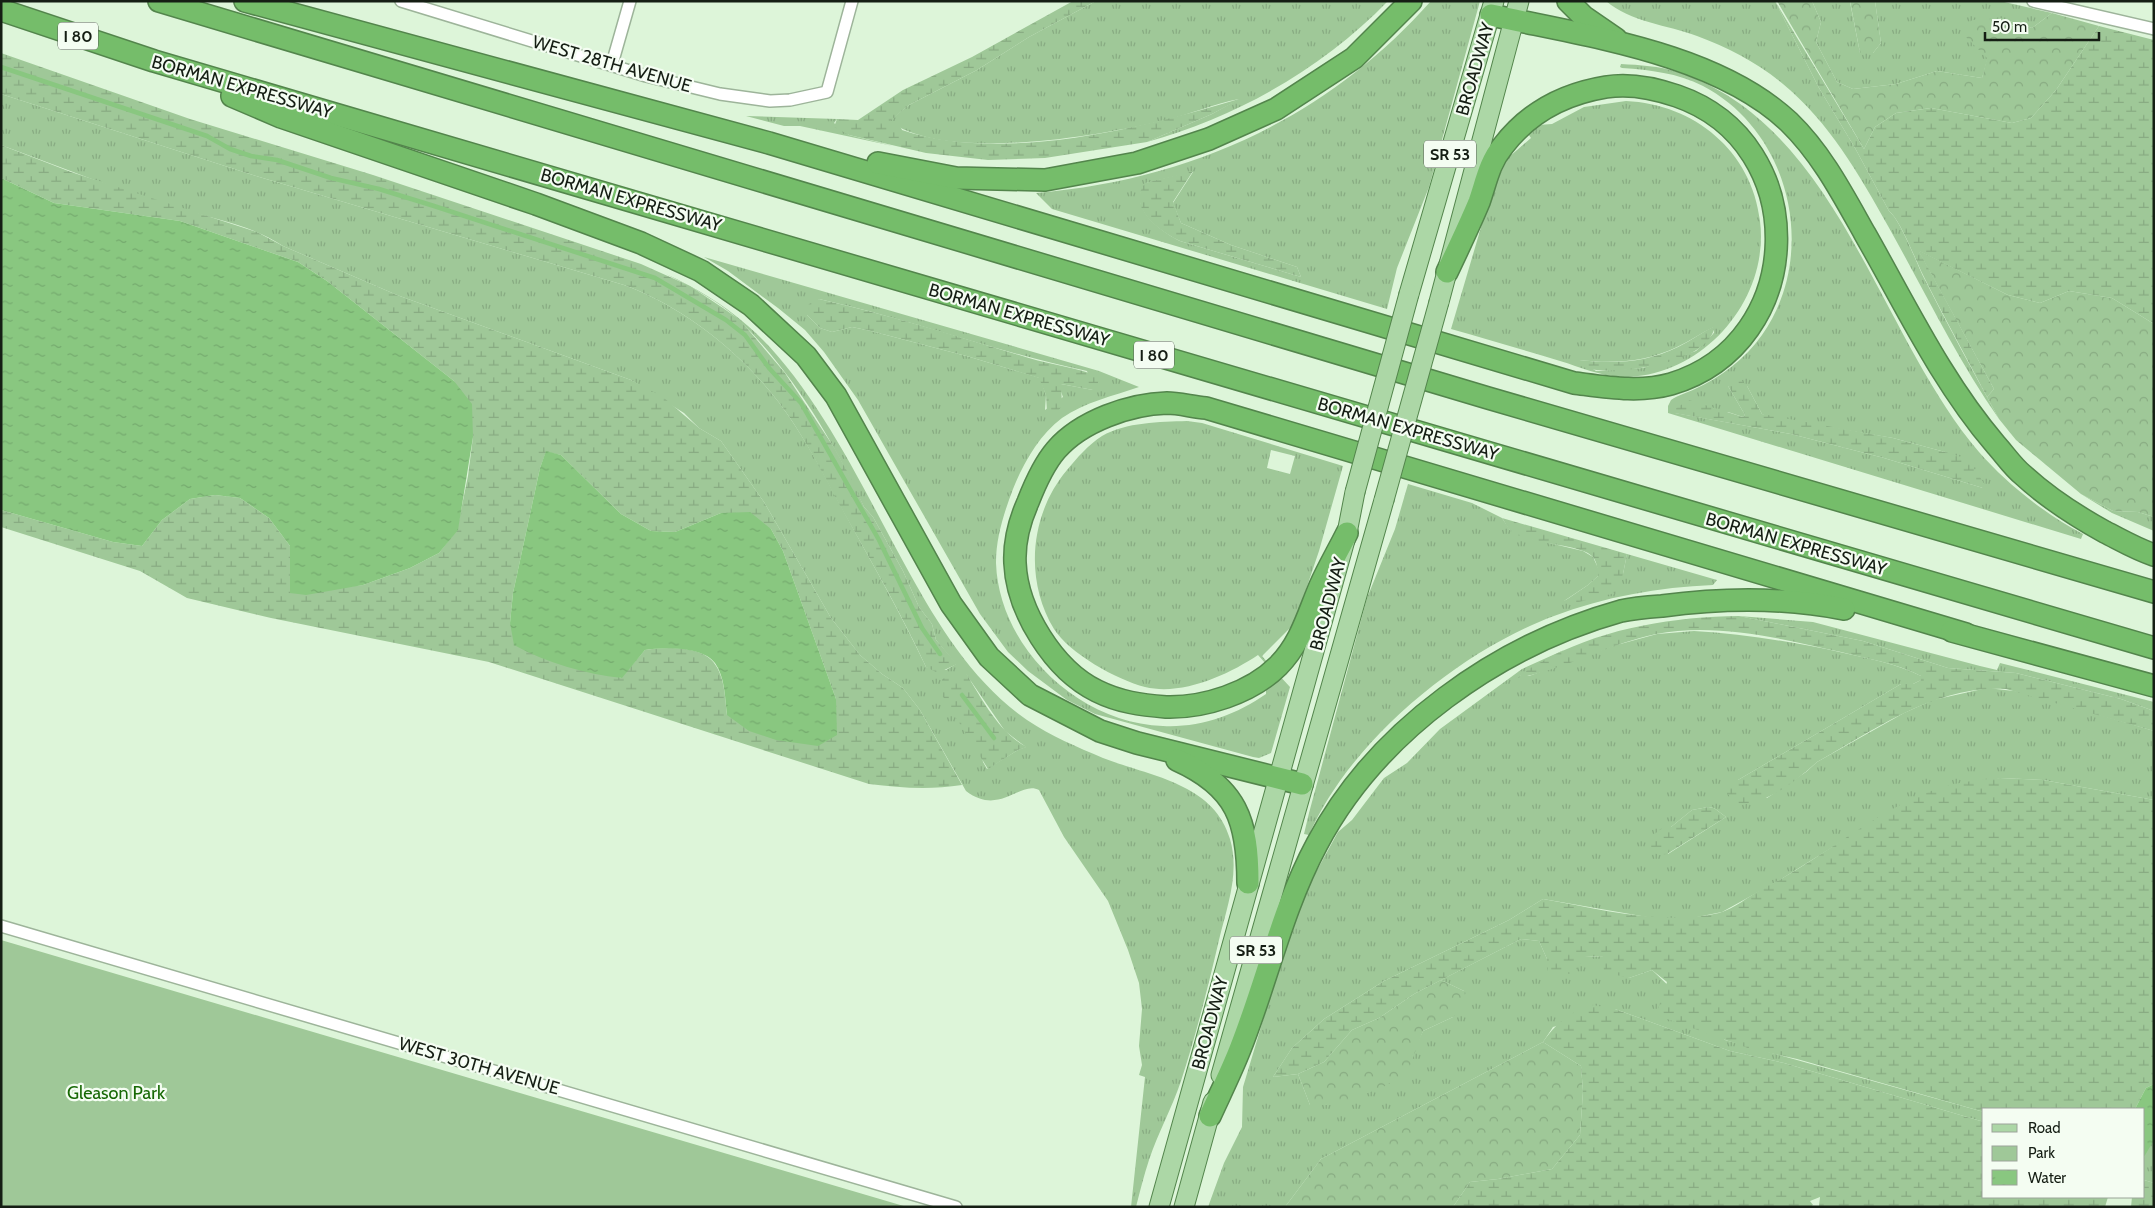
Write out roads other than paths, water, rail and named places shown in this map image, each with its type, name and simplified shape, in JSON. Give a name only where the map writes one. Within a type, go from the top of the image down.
[{"type":"highway","points":[[159,1],[1488,398],[2154,592]]},
{"type":"highway","points":[[245,1],[769,143],[1574,383],[1626,390],[1671,384],[1704,368],[1737,344],[1758,314],[1772,278],[1777,231],[1771,193],[1756,159],[1729,125],[1697,103],[1656,88],[1620,84],[1585,90],[1554,101],[1523,122],[1502,147],[1490,168],[1479,200],[1447,272]]},
{"type":"highway","points":[[769,143],[956,178],[1045,180],[1137,163],[1209,138],[1276,109],[1354,58],[1411,1]]},
{"type":"highway","points":[[1568,1],[1584,16],[1625,45]]},
{"type":"highway","points":[[1492,8],[1516,11],[1712,72],[1750,93],[1789,122],[1824,162],[1951,385],[1983,429],[2022,474],[2073,515],[2137,549],[2154,555]]},
{"type":"highway","name":"BORMAN EXPRESSWAY","points":[[1,10],[154,61],[2154,648]]},
{"type":"highway","points":[[154,61],[281,117],[536,204],[641,243],[701,270],[751,305],[806,356],[836,396],[951,604],[989,657],[1030,695],[1100,731],[1137,743],[1302,784]]},
{"type":"highway","points":[[1347,533],[1320,585],[1303,632],[1278,666],[1250,686],[1217,700],[1177,707],[1136,705],[1096,691],[1063,666],[1036,633],[1022,597],[1015,563],[1020,521],[1036,482],[1057,449],[1090,424],[1128,409],[1168,403],[1206,408],[1966,634],[2154,686]]},
{"type":"highway","points":[[1210,1116],[1240,1049],[1299,880],[1330,821],[1366,773],[1412,725],[1480,673],[1553,634],[1623,610],[1700,601],[1773,600],[1837,608],[1966,634]]},
{"type":"highway","points":[[1137,743],[1189,766],[1215,783],[1235,806],[1244,829],[1248,848],[1248,883]]},
{"type":"main road","name":"BROADWAY","points":[[1159,1207],[1248,883],[1280,778],[1347,533],[1355,492],[1409,294],[1492,8]]},
{"type":"main road","name":"BROADWAY","points":[[1184,1207],[1439,302],[1516,11]]},
{"type":"street","points":[[612,64],[630,1]]},
{"type":"street","name":"WEST 28TH AVENUE","points":[[404,2],[612,64],[646,76],[720,94],[770,101],[790,100],[827,92],[852,1]]},
{"type":"street","points":[[2032,1],[2154,29]]},
{"type":"street","name":"WEST 30TH AVENUE","points":[[1,926],[956,1207]]},
{"type":"water","points":[[1,178],[54,203],[180,221],[298,262],[327,281],[454,381],[472,404],[473,437],[458,530],[439,553],[410,568],[363,585],[306,595],[290,593],[290,546],[269,518],[240,498],[215,495],[190,499],[162,520],[142,546],[113,542],[1,510]]},
{"type":"water","points":[[546,451],[561,455],[621,514],[651,531],[675,532],[721,513],[750,512],[771,529],[783,551],[836,699],[837,735],[818,746],[776,740],[749,731],[727,715],[721,675],[715,663],[701,653],[672,648],[645,650],[622,678],[566,667],[514,645],[510,623],[513,593],[540,468]]},
{"type":"water","points":[[2154,1084],[2154,1140],[2145,1155],[2145,1108],[2136,1108],[2146,1088]]},
{"type":"waterway","points":[[1,67],[207,136],[230,149],[251,156],[277,160],[331,178],[379,189],[655,278],[726,320],[745,335],[769,368],[801,403],[879,540],[922,628],[940,654]]},
{"type":"waterway","points":[[962,695],[994,738]]},
{"type":"park label","name":"Gleason Park","points":[[116,1093]]}]
